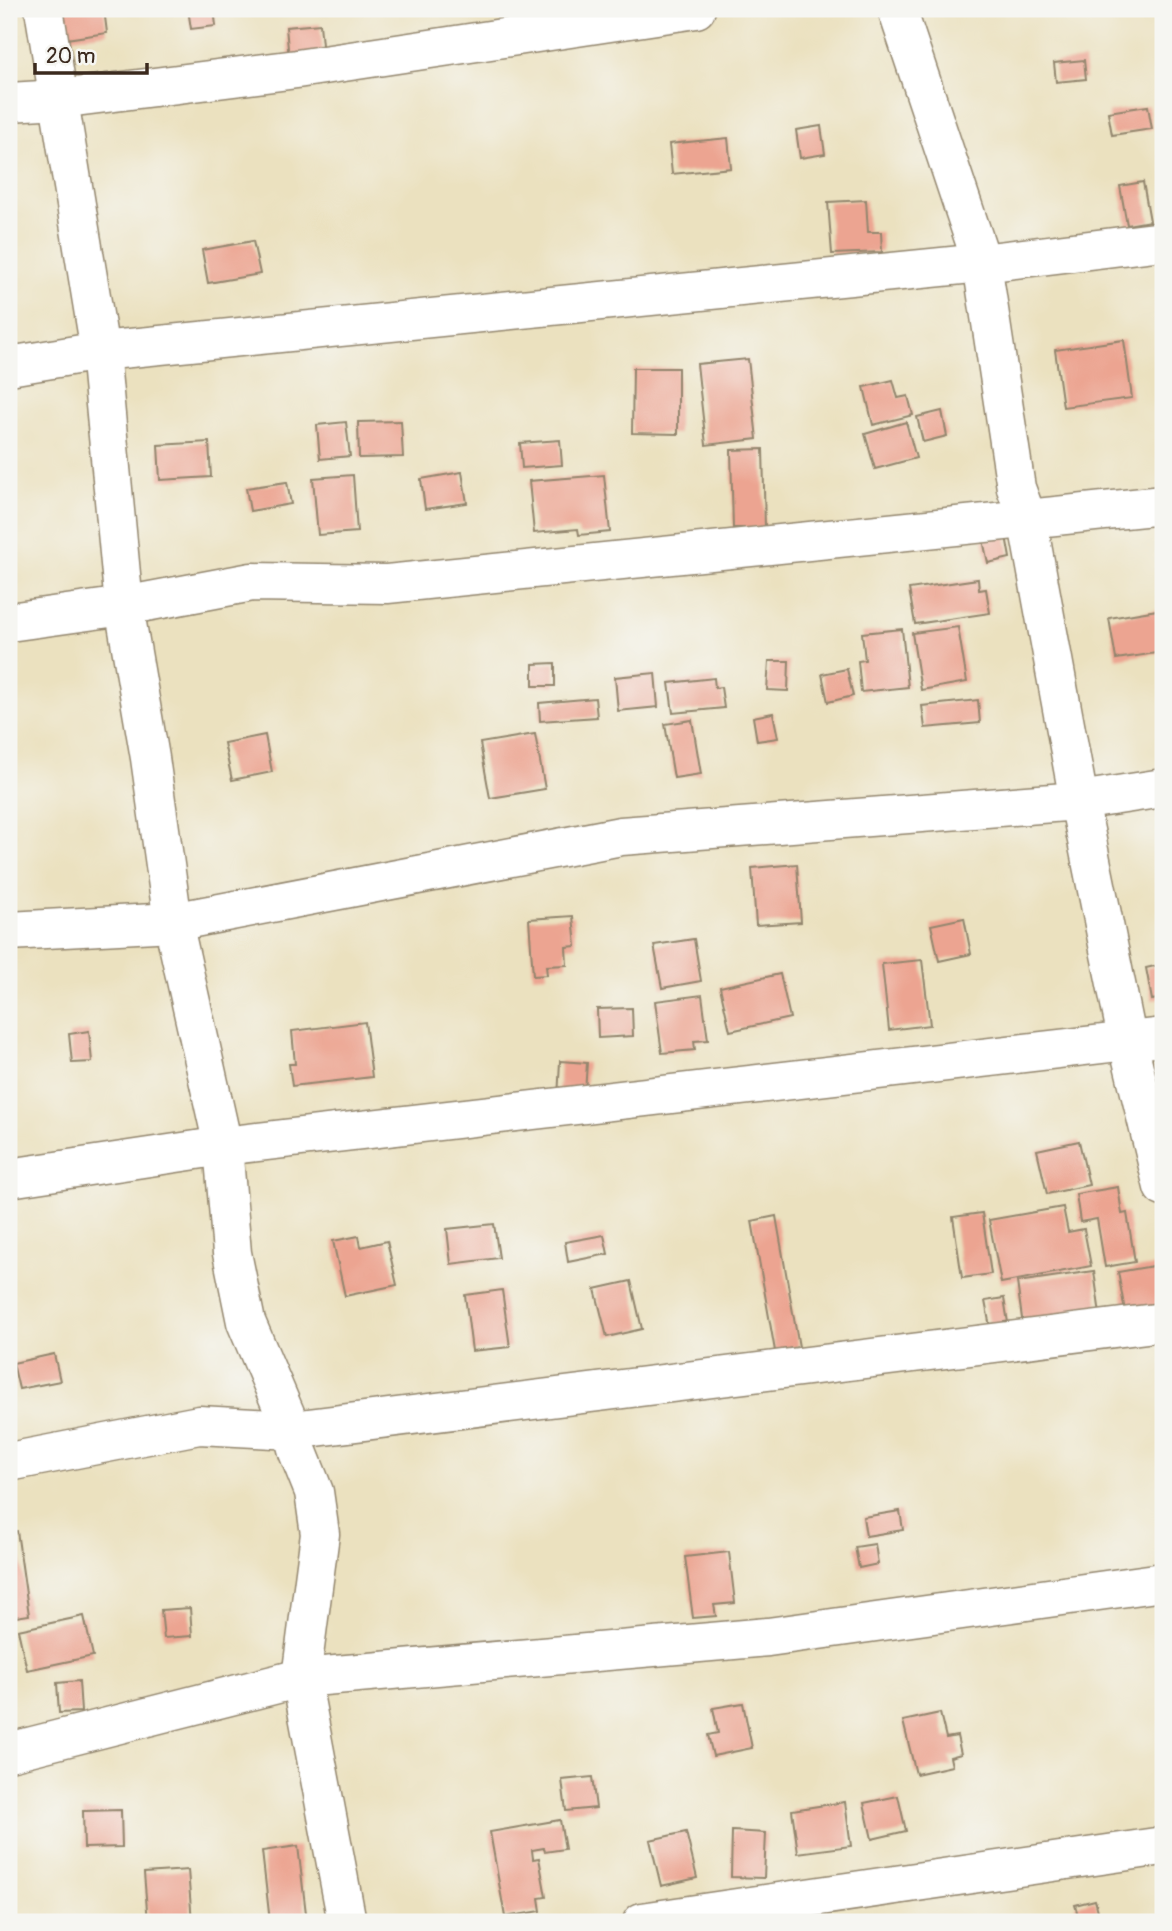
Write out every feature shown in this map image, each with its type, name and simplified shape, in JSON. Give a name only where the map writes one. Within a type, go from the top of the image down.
[{"type":"street","points":[[44,9],[100,351],[124,606],[150,758],[173,922],[223,1146],[232,1254],[247,1322],[292,1430],[314,1492],[320,1534],[301,1678],[348,1922]]},
{"type":"street","points":[[9,102],[59,99],[297,69],[696,9]]},
{"type":"street","points":[[897,9],[982,263],[1016,488],[1027,518],[1079,801],[1146,1040],[1163,1187]]},
{"type":"street","points":[[9,366],[100,351],[982,263],[1163,241]]},
{"type":"street","points":[[9,622],[124,606],[252,582],[387,584],[1163,505]]},
{"type":"street","points":[[9,931],[173,922],[621,836],[1079,801],[1163,788]]},
{"type":"street","points":[[9,1178],[223,1146],[1146,1040]]},
{"type":"street","points":[[9,1462],[199,1425],[292,1430],[1163,1322]]},
{"type":"street","points":[[9,1752],[301,1678],[768,1637],[1163,1582]]},
{"type":"street","points":[[642,1922],[1163,1846]]},
{"type":"building","points":[[61,9],[104,9],[107,33],[66,39]]},
{"type":"building","points":[[188,9],[214,9],[216,26],[191,29]]},
{"type":"building","points":[[320,24],[323,56],[289,59],[286,27]]},
{"type":"building","points":[[1084,60],[1086,79],[1056,82],[1054,63]]},
{"type":"building","points":[[1148,106],[1152,129],[1112,135],[1108,112]]},
{"type":"building","points":[[821,126],[825,154],[800,158],[796,130]]},
{"type":"building","points":[[728,138],[731,168],[672,174],[669,144]]},
{"type":"building","points":[[1143,182],[1150,221],[1127,225],[1120,186]]},
{"type":"building","points":[[866,200],[868,232],[881,232],[882,252],[832,254],[828,202]]},
{"type":"building","points":[[253,241],[260,274],[208,283],[202,250]]},
{"type":"building","points":[[9,297],[17,331],[9,333]]},
{"type":"building","points":[[1124,340],[1132,398],[1063,407],[1055,350]]},
{"type":"building","points":[[748,359],[757,439],[706,445],[697,364]]},
{"type":"building","points":[[633,368],[678,368],[678,434],[632,433]]},
{"type":"building","points":[[893,380],[898,398],[908,396],[913,415],[873,425],[864,387]]},
{"type":"building","points":[[942,411],[947,436],[923,442],[917,417]]},
{"type":"building","points":[[401,421],[403,457],[359,458],[358,422]]},
{"type":"building","points":[[346,422],[350,456],[320,459],[317,425]]},
{"type":"building","points":[[906,422],[916,458],[875,469],[865,434]]},
{"type":"building","points":[[560,440],[562,465],[522,468],[520,443]]},
{"type":"building","points":[[209,442],[211,477],[160,480],[158,445]]},
{"type":"building","points":[[763,449],[765,528],[733,528],[731,450]]},
{"type":"building","points":[[462,472],[467,503],[425,509],[421,479]]},
{"type":"building","points":[[353,475],[357,532],[318,535],[313,478]]},
{"type":"building","points":[[604,475],[610,532],[579,535],[578,529],[534,533],[529,481]]},
{"type":"building","points":[[287,482],[291,504],[250,511],[246,488]]},
{"type":"building","points":[[1006,536],[1010,558],[988,563],[983,540]]},
{"type":"building","points":[[978,579],[979,590],[986,589],[990,613],[915,624],[909,589]]},
{"type":"building","points":[[1163,609],[1163,652],[1116,659],[1109,618]]},
{"type":"building","points":[[958,627],[967,682],[921,690],[912,633]]},
{"type":"building","points":[[902,629],[908,687],[861,692],[858,661],[865,660],[862,633]]},
{"type":"building","points":[[769,661],[789,661],[788,691],[767,690]]},
{"type":"building","points":[[555,663],[555,686],[533,686],[533,664]]},
{"type":"building","points":[[847,669],[853,696],[828,702],[822,674]]},
{"type":"building","points":[[655,673],[658,707],[618,711],[615,677]]},
{"type":"building","points":[[714,678],[715,688],[721,687],[724,708],[673,713],[669,683]]},
{"type":"building","points":[[595,698],[597,717],[540,721],[539,703]]},
{"type":"building","points":[[978,700],[980,723],[925,728],[922,706]]},
{"type":"building","points":[[773,713],[778,738],[757,741],[753,717]]},
{"type":"building","points":[[692,720],[701,774],[674,778],[665,724]]},
{"type":"building","points":[[535,734],[545,789],[490,798],[480,743]]},
{"type":"building","points":[[265,735],[272,772],[232,780],[224,743]]},
{"type":"building","points":[[797,864],[801,922],[756,925],[752,868]]},
{"type":"building","points":[[573,916],[576,946],[566,947],[567,965],[546,966],[547,975],[533,976],[529,919]]},
{"type":"building","points":[[964,918],[971,954],[939,961],[931,925]]},
{"type":"building","points":[[694,939],[701,981],[662,988],[654,945]]},
{"type":"building","points":[[922,960],[930,1025],[889,1030],[882,964]]},
{"type":"building","points":[[1163,964],[1163,998],[1152,1000],[1146,968]]},
{"type":"building","points":[[780,974],[790,1018],[730,1031],[720,987]]},
{"type":"building","points":[[702,995],[708,1040],[694,1041],[695,1050],[662,1053],[655,1001]]},
{"type":"building","points":[[632,1008],[633,1036],[598,1038],[597,1009]]},
{"type":"building","points":[[365,1022],[372,1077],[292,1086],[289,1064],[295,1064],[292,1031]]},
{"type":"building","points":[[89,1031],[92,1062],[72,1063],[69,1034]]},
{"type":"building","points":[[560,1061],[587,1063],[585,1092],[558,1098]]},
{"type":"building","points":[[1079,1141],[1089,1185],[1047,1194],[1037,1150]]},
{"type":"building","points":[[1118,1187],[1122,1214],[1127,1213],[1135,1262],[1105,1267],[1097,1219],[1080,1222],[1076,1194]]},
{"type":"building","points":[[1063,1207],[1068,1232],[1084,1229],[1091,1266],[1001,1283],[989,1220]]},
{"type":"building","points":[[982,1213],[991,1274],[962,1278],[953,1217]]},
{"type":"building","points":[[776,1216],[799,1347],[775,1351],[752,1221]]},
{"type":"building","points":[[494,1224],[499,1258],[451,1264],[447,1229]]},
{"type":"building","points":[[604,1235],[608,1254],[568,1262],[565,1242]]},
{"type":"building","points":[[359,1236],[361,1247],[387,1241],[397,1285],[345,1296],[333,1241]]},
{"type":"building","points":[[1159,1265],[1163,1311],[1126,1317],[1118,1272]]},
{"type":"building","points":[[1094,1271],[1101,1322],[1024,1333],[1017,1282]]},
{"type":"building","points":[[631,1281],[642,1329],[607,1337],[595,1289]]},
{"type":"building","points":[[502,1290],[510,1347],[472,1351],[465,1295]]},
{"type":"building","points":[[1004,1298],[1009,1329],[991,1332],[985,1301]]},
{"type":"building","points":[[54,1354],[60,1381],[19,1389],[13,1363]]},
{"type":"building","points":[[900,1511],[903,1530],[866,1536],[863,1517]]},
{"type":"building","points":[[17,1531],[29,1615],[9,1618],[9,1532]]},
{"type":"building","points":[[875,1544],[878,1564],[859,1568],[855,1547]]},
{"type":"building","points":[[729,1552],[735,1603],[714,1605],[716,1616],[693,1618],[685,1557]]},
{"type":"building","points":[[190,1608],[192,1636],[164,1638],[161,1610]]},
{"type":"building","points":[[84,1616],[93,1656],[27,1670],[18,1630]]},
{"type":"building","points":[[79,1681],[81,1712],[59,1713],[57,1683]]},
{"type":"building","points":[[743,1703],[752,1748],[713,1756],[708,1735],[718,1733],[713,1708]]},
{"type":"building","points":[[940,1713],[946,1738],[957,1736],[961,1754],[950,1757],[952,1766],[916,1774],[903,1721]]},
{"type":"building","points":[[592,1777],[596,1808],[566,1811],[562,1780]]},
{"type":"building","points":[[898,1796],[906,1831],[872,1839],[864,1803]]},
{"type":"building","points":[[845,1802],[851,1846],[798,1853],[792,1810]]},
{"type":"building","points":[[121,1810],[122,1847],[84,1848],[83,1811]]},
{"type":"building","points":[[560,1820],[565,1849],[545,1852],[544,1848],[532,1850],[533,1859],[539,1858],[546,1897],[539,1898],[541,1911],[505,1917],[490,1832]]},
{"type":"building","points":[[732,1831],[766,1833],[764,1878],[731,1877]]},
{"type":"building","points":[[686,1832],[697,1878],[661,1886],[650,1840]]},
{"type":"building","points":[[298,1846],[307,1922],[270,1922],[262,1851]]},
{"type":"building","points":[[188,1870],[192,1922],[148,1922],[144,1873]]},
{"type":"building","points":[[1095,1900],[1101,1922],[1080,1922],[1075,1905]]}]
